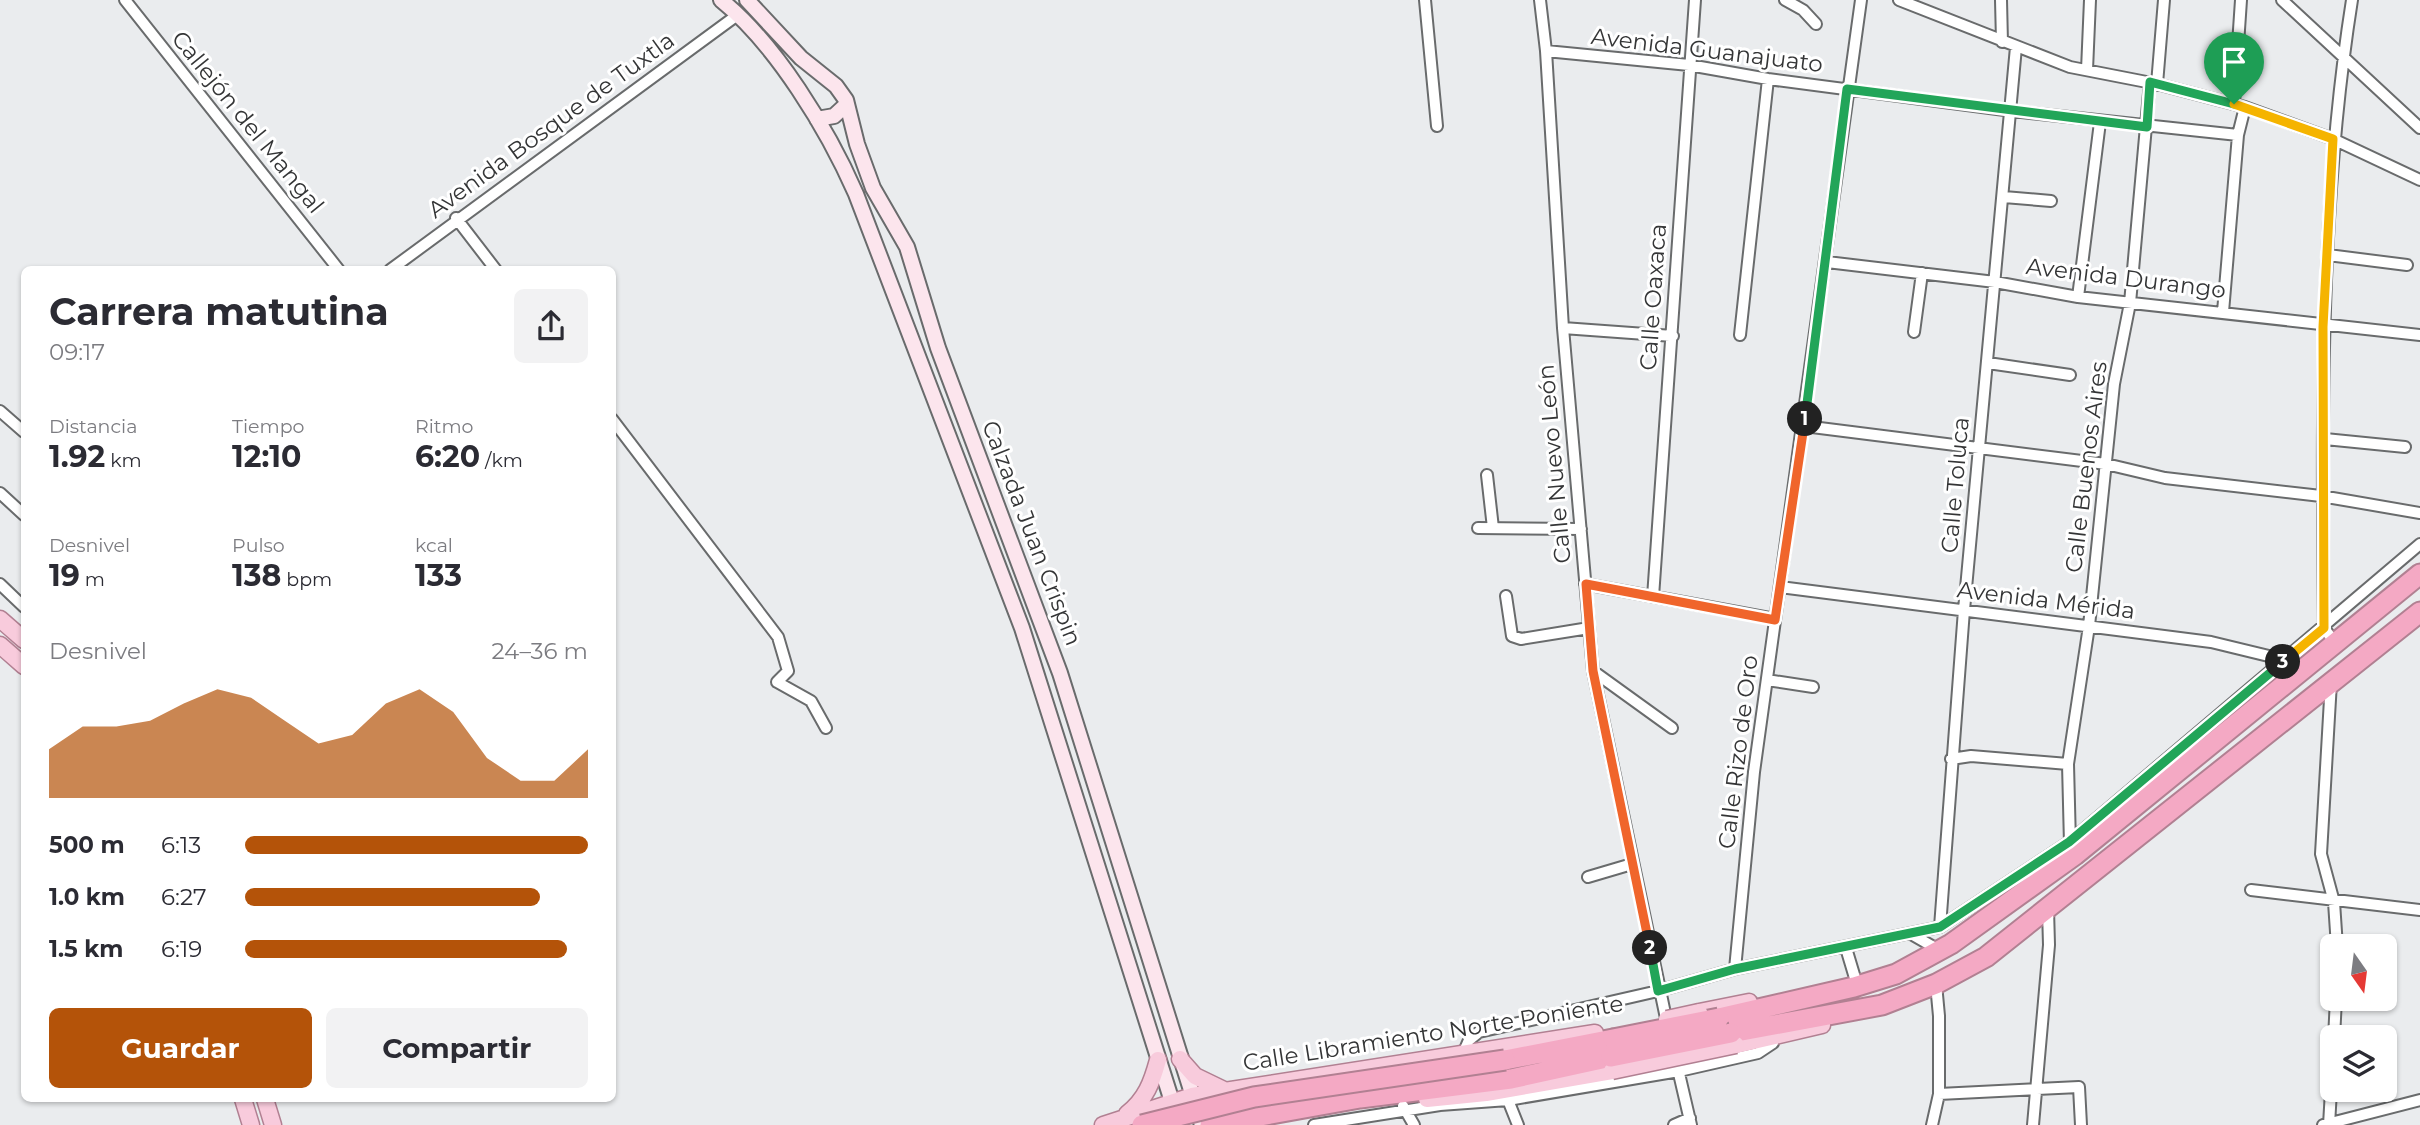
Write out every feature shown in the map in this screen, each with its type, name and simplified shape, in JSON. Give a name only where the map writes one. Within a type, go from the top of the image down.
[{"type":"highway","name":"Calle Libramiento Norte Poniente","points":[[1729,1032],[1895,974],[1939,950],[2304,669],[2329,636],[2420,574]]},
{"type":"highway","points":[[2391,596],[2415,616]]},
{"type":"highway","name":"Calle Libramiento Norte Poniente","points":[[1210,1125],[1360,1098],[1511,1079],[1729,1032],[1853,1011],[1908,997],[1986,957],[2415,616]]},
{"type":"highway","name":"Calle Libramiento Norte Poniente","points":[[1142,1125],[1254,1097],[1505,1060],[1612,1056]]},
{"type":"main road","name":"Calzada Juan Crispin","points":[[721,0],[775,58],[806,100],[841,158],[856,194],[1022,628],[1179,1125]]},
{"type":"main road","name":"Calzada Juan Crispin","points":[[747,0],[801,58],[836,86],[847,104],[869,178],[907,247],[938,348],[1060,673],[1202,1125]]},
{"type":"main road","points":[[806,100],[818,85],[836,86]]},
{"type":"main road","points":[[817,119],[834,116],[847,104]]},
{"type":"main road","points":[[0,619],[21,637]]},
{"type":"main road","points":[[0,645],[21,663]]},
{"type":"main road","name":"Calle Libramiento Norte Poniente","points":[[1103,1125],[1192,1096],[1636,1026],[1855,978],[1895,974]]},
{"type":"main road","name":"Calle Libramiento Norte Poniente","points":[[1244,1125],[1486,1093],[1612,1056],[1729,1032],[1773,1036],[1835,1022],[1853,1011]]},
{"type":"main road","points":[[1180,1059],[1202,1081],[1226,1090]]},
{"type":"main road","points":[[1119,1120],[1139,1104],[1152,1084],[1158,1060]]},
{"type":"main road","points":[[244,1102],[251,1125]]},
{"type":"main road","points":[[266,1102],[273,1125]]},
{"type":"street","name":"Callejón del Mangal","points":[[125,0],[336,266]]},
{"type":"street","points":[[1425,0],[1437,125]]},
{"type":"street","name":"Calle Nuevo León","points":[[1540,0],[1546,51],[1563,328],[1593,671],[1658,991],[1690,1122]]},
{"type":"street","name":"Calle Oaxaca","points":[[1653,597],[1695,0]]},
{"type":"street","points":[[1784,0],[1803,10],[1816,24]]},
{"type":"street","name":"Calle Rizo de Oro","points":[[1735,969],[1767,680],[1827,262],[1847,89],[1861,0]]},
{"type":"street","points":[[1899,0],[2001,42],[2087,70],[2154,83],[2239,106],[2333,139],[2420,180]]},
{"type":"street","points":[[2001,0],[2001,42]]},
{"type":"street","points":[[2087,70],[2090,0]]},
{"type":"street","name":"Calle Buenos Aires","points":[[2072,848],[2068,764],[2089,626],[2114,384],[2130,303],[2147,127],[2164,0]]},
{"type":"street","points":[[2222,312],[2238,135],[2241,0]]},
{"type":"street","points":[[2282,0],[2420,128]]},
{"type":"street","points":[[2329,636],[2321,496],[2325,439],[2323,327],[2333,139],[2352,0]]},
{"type":"street","name":"Avenida Bosque de Tuxtla","points":[[395,266],[456,218],[737,16]]},
{"type":"street","name":"Calle Toluca","points":[[1940,927],[1951,759],[2016,47]]},
{"type":"street","name":"Avenida Guanajuato","points":[[1546,51],[1689,65],[1768,79],[2100,122],[2238,135]]},
{"type":"street","points":[[1740,335],[1768,79]]},
{"type":"street","points":[[2078,298],[2100,122]]},
{"type":"street","points":[[2004,197],[2051,201]]},
{"type":"street","points":[[456,218],[493,266]]},
{"type":"street","points":[[2328,255],[2407,265]]},
{"type":"street","name":"Avenida Durango","points":[[1827,262],[1995,282],[2078,298],[2222,312],[2323,327],[2420,335]]},
{"type":"street","points":[[1914,332],[1922,273]]},
{"type":"street","points":[[1563,328],[1673,337]]},
{"type":"street","points":[[1988,363],[2070,375]]},
{"type":"street","points":[[0,411],[21,429]]},
{"type":"street","points":[[616,424],[778,637],[788,671],[777,682],[811,701],[826,728]]},
{"type":"street","points":[[1804,426],[2106,464],[2165,478],[2321,496],[2420,513]]},
{"type":"street","points":[[2325,439],[2405,447]]},
{"type":"street","points":[[1487,475],[1493,528]]},
{"type":"street","points":[[0,493],[21,512]]},
{"type":"street","points":[[1478,528],[1581,529]]},
{"type":"street","points":[[1463,1054],[1469,1040],[1479,1032],[1658,991],[1735,969],[1940,927],[2072,848],[2286,660],[2329,636],[2420,544]]},
{"type":"street","points":[[0,584],[21,604]]},
{"type":"street","points":[[1586,584],[1775,620]]},
{"type":"street","name":"Avenida Mérida","points":[[1780,587],[2211,642],[2286,660],[2304,669]]},
{"type":"street","points":[[1506,596],[1512,636],[1521,639],[1589,628]]},
{"type":"street","points":[[1593,671],[1672,729]]},
{"type":"street","points":[[1767,680],[1813,687]]},
{"type":"street","points":[[2331,682],[2321,854],[2334,902],[2336,934]]},
{"type":"street","points":[[1951,759],[1971,756],[2068,764]]},
{"type":"street","points":[[1588,877],[1632,864]]},
{"type":"street","points":[[2251,890],[2302,894],[2334,902],[2420,910]]},
{"type":"street","points":[[2033,1125],[2049,945],[2048,909]]},
{"type":"street","points":[[1911,934],[1939,950]]},
{"type":"street","points":[[1846,948],[1855,978]]},
{"type":"street","points":[[1932,1125],[1939,1094],[1940,1016],[1936,984]]},
{"type":"street","points":[[1314,1125],[1403,1106],[1508,1100],[1679,1071],[1758,1053],[1773,1043],[1773,1036]]},
{"type":"street","points":[[1939,1094],[2079,1087],[2081,1125]]},
{"type":"street","points":[[1508,1100],[1518,1125]]},
{"type":"street","points":[[2329,1102],[2327,1124],[2420,1100]]},
{"type":"street","points":[[1403,1106],[1414,1125]]},
{"type":"street","points":[[1674,1125],[1690,1122]]},
{"type":"route","points":[[2150,82],[2234,104],[2333,139],[2323,327],[2325,439],[2321,496],[2324,628],[2069,842],[1940,927],[1735,969],[1658,991],[1593,671],[1586,584],[1775,620],[1827,262],[1847,89],[2147,127],[2150,82]]}]
